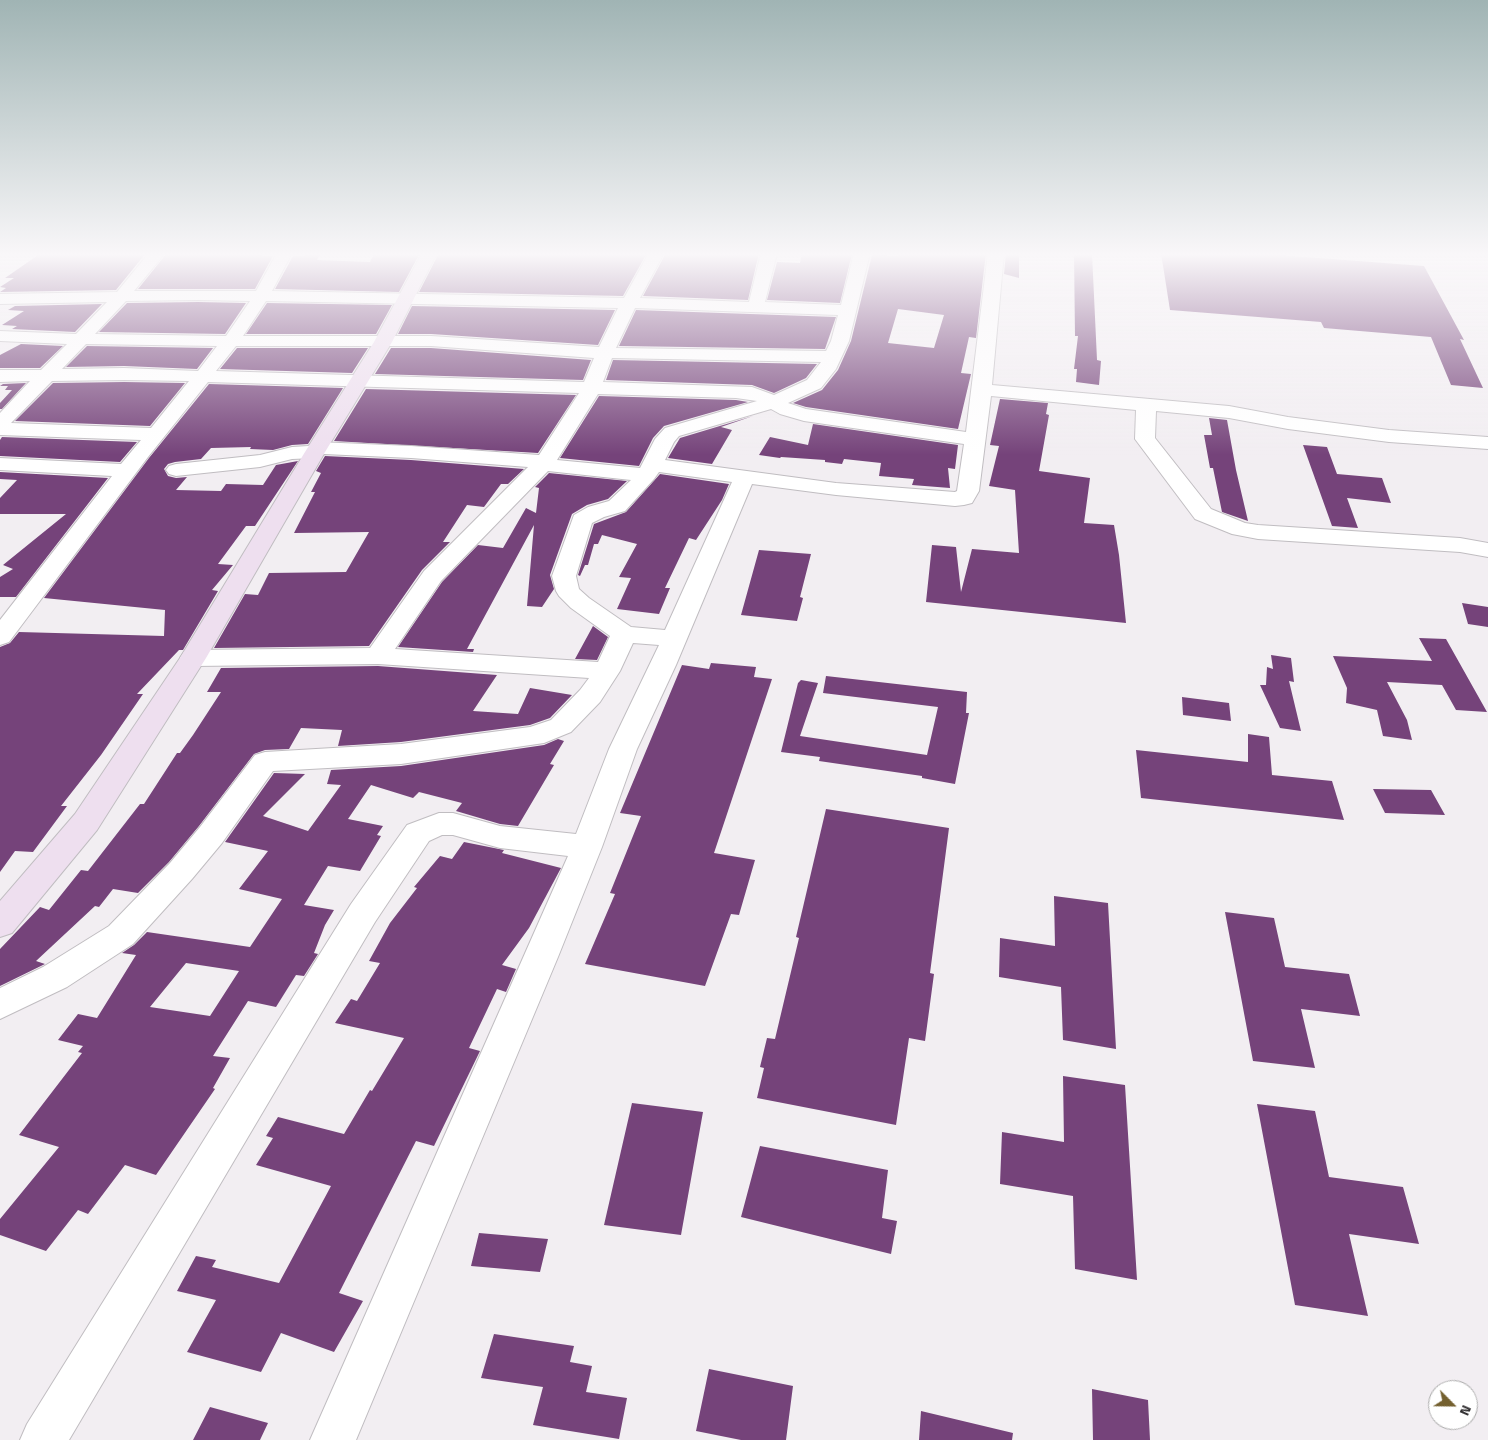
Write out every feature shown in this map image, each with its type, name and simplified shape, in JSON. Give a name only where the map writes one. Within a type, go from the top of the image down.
[{"type":"street","points":[[0,424],[98,320]]},
{"type":"street","points":[[0,637],[157,434],[232,341],[246,320]]},
{"type":"street","points":[[0,924],[10,898],[86,822],[193,658],[394,320]]},
{"type":"street","points":[[378,656],[432,576],[546,462],[592,389],[605,353],[621,320]]},
{"type":"street","points":[[674,639],[624,634],[580,603],[568,591],[564,576],[582,520],[596,512],[617,506],[649,470],[665,439],[672,432],[771,402],[814,384],[823,376],[833,357],[845,320]]},
{"type":"street","points":[[176,470],[260,461],[292,453],[316,450],[412,452],[546,462],[549,465],[745,477],[836,489],[955,499],[964,498],[968,491],[989,320]]},
{"type":"street","points":[[0,336],[80,340],[431,341],[605,353],[833,357]]},
{"type":"street","points":[[0,376],[47,374],[202,377],[541,385],[592,389],[752,393],[764,397],[787,410],[804,415],[975,438]]},
{"type":"street","points":[[982,390],[1229,412],[1288,423],[1389,436],[1488,442]]},
{"type":"street","points":[[1146,404],[1145,439],[1203,514],[1240,529],[1258,532],[1460,545],[1488,550]]},
{"type":"street","points":[[0,429],[157,434]]},
{"type":"street","points":[[0,464],[128,471]]},
{"type":"street","points":[[333,1440],[587,847],[623,749],[674,639],[745,477]]},
{"type":"street","points":[[0,1004],[55,977],[121,935],[199,850],[265,762],[402,754],[534,736],[560,726],[590,696],[607,671],[624,634]]},
{"type":"street","points":[[193,658],[378,656],[607,671]]},
{"type":"street","points":[[42,1440],[364,913],[418,833],[439,824],[453,824],[500,837],[587,847]]},
{"type":"building","points":[[10,320],[86,320],[75,332],[12,329],[17,326],[2,325]]},
{"type":"building","points":[[110,320],[234,320],[225,334],[99,332]]},
{"type":"building","points":[[255,320],[384,320],[376,334],[246,334]]},
{"type":"building","points":[[405,320],[610,320],[598,345],[431,334],[398,334]]},
{"type":"building","points":[[631,320],[835,320],[825,349],[619,346]]},
{"type":"building","points":[[856,320],[895,320],[888,343],[934,348],[942,320],[978,320],[976,338],[969,337],[961,373],[971,374],[958,429],[806,407],[793,403],[822,390],[838,370],[851,341]]},
{"type":"building","points":[[1075,320],[1095,320],[1097,360],[1101,361],[1099,385],[1076,382],[1077,369],[1074,369],[1078,336],[1075,336]]},
{"type":"building","points":[[1298,320],[1453,320],[1464,340],[1460,339],[1483,388],[1451,385],[1431,337],[1324,328],[1321,322]]},
{"type":"building","points":[[21,344],[63,346],[40,368],[0,368],[0,355]]},
{"type":"building","points":[[87,346],[213,348],[197,369],[124,366],[66,367]]},
{"type":"building","points":[[237,348],[368,348],[352,373],[220,369]]},
{"type":"building","points":[[391,348],[431,348],[591,360],[583,380],[375,374]]},
{"type":"building","points":[[613,360],[817,364],[806,378],[774,393],[752,385],[606,380]]},
{"type":"building","points":[[26,383],[0,409],[0,403],[12,390],[5,390],[8,386],[0,386],[3,384]]},
{"type":"building","points":[[53,383],[185,383],[150,426],[15,421]]},
{"type":"building","points":[[209,384],[343,388],[308,444],[292,445],[273,450],[250,449],[251,447],[211,448],[201,459],[175,462],[168,464],[164,469],[168,476],[176,478],[187,477],[176,490],[221,491],[226,484],[263,485],[276,465],[298,461],[255,526],[246,526],[218,564],[233,565],[212,590],[218,591],[183,650],[179,650],[137,694],[143,694],[101,755],[61,806],[67,806],[33,852],[15,851],[0,872],[0,647],[10,643],[19,632],[164,636],[165,610],[44,598],[149,458]]},
{"type":"building","points":[[366,389],[576,395],[538,453],[334,441]]},
{"type":"building","points":[[599,396],[736,400],[748,402],[664,426],[653,438],[639,466],[560,458]]},
{"type":"building","points":[[1000,399],[1048,403],[1046,414],[1049,415],[1039,471],[1090,478],[1084,523],[1114,525],[1126,623],[926,602],[932,545],[956,547],[961,592],[972,549],[1019,553],[1015,490],[989,486],[999,446],[990,445]]},
{"type":"building","points":[[753,416],[721,427],[732,430],[712,464],[668,458],[680,438]]},
{"type":"building","points":[[1209,418],[1227,420],[1248,521],[1222,512],[1213,468],[1210,468],[1204,435],[1212,435]]},
{"type":"building","points":[[813,424],[958,445],[955,469],[948,468],[950,488],[912,485],[914,479],[879,476],[881,463],[844,459],[842,464],[825,462],[825,460],[759,455],[770,437],[808,445]]},
{"type":"building","points":[[2,437],[137,442],[120,462],[0,456],[0,440]]},
{"type":"building","points":[[1303,445],[1327,447],[1337,474],[1382,478],[1391,503],[1347,498],[1358,528],[1332,526]]},
{"type":"building","points":[[325,456],[411,460],[524,469],[508,484],[501,484],[484,507],[467,505],[443,542],[450,542],[422,570],[369,646],[214,648],[245,594],[258,595],[269,573],[346,572],[369,532],[294,533],[315,492],[311,492],[321,473],[316,471]]},
{"type":"building","points":[[0,472],[108,478],[16,597],[0,597],[0,577],[13,569],[3,565],[66,514],[0,514],[0,498],[17,480],[0,479]]},
{"type":"building","points":[[549,473],[627,481],[608,499],[587,505],[572,514],[550,575],[554,589],[542,607],[527,606],[534,525],[467,649],[474,649],[473,652],[398,647],[442,582],[478,545],[503,548],[526,508],[536,513],[539,488],[535,487]]},
{"type":"building","points":[[660,474],[729,484],[722,500],[696,540],[689,538],[665,588],[670,588],[659,614],[617,609],[631,578],[619,577],[637,544],[602,535],[598,544],[594,544],[588,565],[585,565],[580,576],[578,575],[594,524],[626,512]]},
{"type":"building","points":[[759,550],[811,554],[800,597],[803,598],[797,621],[741,615]]},
{"type":"building","points":[[1462,603],[1488,607],[1488,627],[1468,624]]},
{"type":"building","points":[[593,626],[608,637],[597,660],[575,659]]},
{"type":"building","points":[[1419,638],[1446,639],[1487,712],[1456,710],[1442,685],[1387,682],[1407,720],[1412,740],[1383,736],[1377,710],[1346,703],[1347,688],[1333,656],[1432,661]]},
{"type":"building","points":[[1271,655],[1291,658],[1294,682],[1289,681],[1301,731],[1280,728],[1260,685],[1266,685],[1267,667],[1273,669]]},
{"type":"building","points":[[711,663],[756,667],[754,677],[772,679],[714,853],[755,860],[739,915],[731,914],[705,986],[585,964],[615,894],[610,893],[641,816],[620,813],[682,665],[709,669]]},
{"type":"building","points":[[378,666],[497,675],[473,711],[518,714],[530,688],[572,695],[550,718],[530,725],[401,742],[338,746],[342,730],[301,728],[289,749],[265,750],[254,754],[169,862],[138,893],[113,889],[99,907],[95,906],[36,961],[45,964],[0,986],[0,949],[40,907],[49,910],[81,870],[88,871],[140,804],[144,804],[177,753],[180,753],[193,735],[221,692],[207,692],[221,668]]},
{"type":"building","points":[[826,676],[967,692],[966,713],[969,713],[955,784],[922,778],[922,776],[819,761],[820,757],[781,752],[798,683],[801,680],[818,683],[800,736],[927,755],[938,707],[823,693]]},
{"type":"building","points":[[1182,697],[1229,703],[1231,721],[1183,715]]},
{"type":"building","points":[[1248,734],[1269,737],[1272,775],[1332,781],[1344,820],[1141,798],[1136,750],[1248,762]]},
{"type":"building","points":[[558,739],[564,741],[550,764],[554,765],[518,826],[500,824],[456,811],[462,803],[419,792],[413,798],[371,785],[348,819],[383,826],[377,835],[381,836],[360,871],[328,866],[304,905],[334,910],[325,925],[314,953],[318,954],[304,976],[296,975],[276,1007],[248,1001],[213,1056],[230,1058],[213,1088],[215,1089],[156,1175],[125,1165],[88,1214],[78,1210],[46,1251],[0,1235],[0,1219],[59,1147],[19,1135],[82,1053],[78,1052],[83,1046],[58,1040],[78,1014],[97,1018],[136,955],[122,953],[134,945],[147,932],[250,947],[282,899],[239,889],[268,851],[225,842],[274,773],[305,774],[263,816],[308,831],[341,785],[327,784],[331,770],[401,766],[544,745]],"holes":[[[186,963],[239,971],[210,1016],[150,1007]]]},
{"type":"building","points":[[1373,789],[1431,790],[1445,815],[1385,813]]},
{"type":"building","points":[[826,809],[949,828],[930,973],[934,974],[925,1041],[909,1038],[896,1125],[757,1098],[764,1068],[760,1067],[767,1038],[775,1039],[799,938],[796,937]]},
{"type":"building","points":[[464,842],[504,850],[502,853],[561,868],[529,928],[502,965],[516,969],[506,992],[497,989],[469,1048],[480,1051],[434,1146],[416,1141],[339,1293],[363,1301],[334,1352],[281,1333],[261,1372],[187,1352],[216,1300],[177,1291],[196,1256],[216,1260],[212,1267],[279,1283],[331,1186],[256,1165],[273,1138],[266,1136],[278,1117],[344,1134],[404,1038],[335,1023],[351,999],[357,1001],[380,963],[369,961],[390,923],[417,888],[414,887],[440,856],[452,859]]},
{"type":"building","points":[[1054,896],[1108,903],[1116,1049],[1063,1040],[1061,987],[999,977],[1000,938],[1055,946]]},
{"type":"building","points":[[1225,912],[1274,918],[1285,967],[1349,974],[1360,1016],[1301,1009],[1315,1068],[1253,1061]]},
{"type":"building","points":[[1063,1076],[1125,1085],[1137,1280],[1075,1269],[1073,1196],[1000,1184],[1002,1132],[1064,1142]]},
{"type":"building","points":[[632,1103],[703,1112],[681,1235],[604,1225]]},
{"type":"building","points":[[1257,1104],[1315,1111],[1329,1177],[1403,1187],[1419,1244],[1349,1234],[1368,1316],[1295,1305]]},
{"type":"building","points":[[760,1146],[888,1170],[882,1218],[897,1221],[891,1254],[741,1217]]},
{"type":"building","points":[[479,1233],[548,1239],[540,1272],[471,1266]]},
{"type":"building","points":[[494,1334],[574,1346],[570,1362],[592,1366],[586,1392],[627,1398],[619,1439],[533,1425],[543,1387],[481,1378]]},
{"type":"building","points":[[709,1369],[793,1386],[786,1440],[741,1440],[696,1431]]},
{"type":"building","points":[[1092,1389],[1148,1400],[1150,1440],[1093,1440]]},
{"type":"building","points":[[210,1407],[268,1423],[260,1440],[193,1440]]},
{"type":"building","points":[[921,1411],[1013,1433],[1012,1440],[919,1440]]}]
